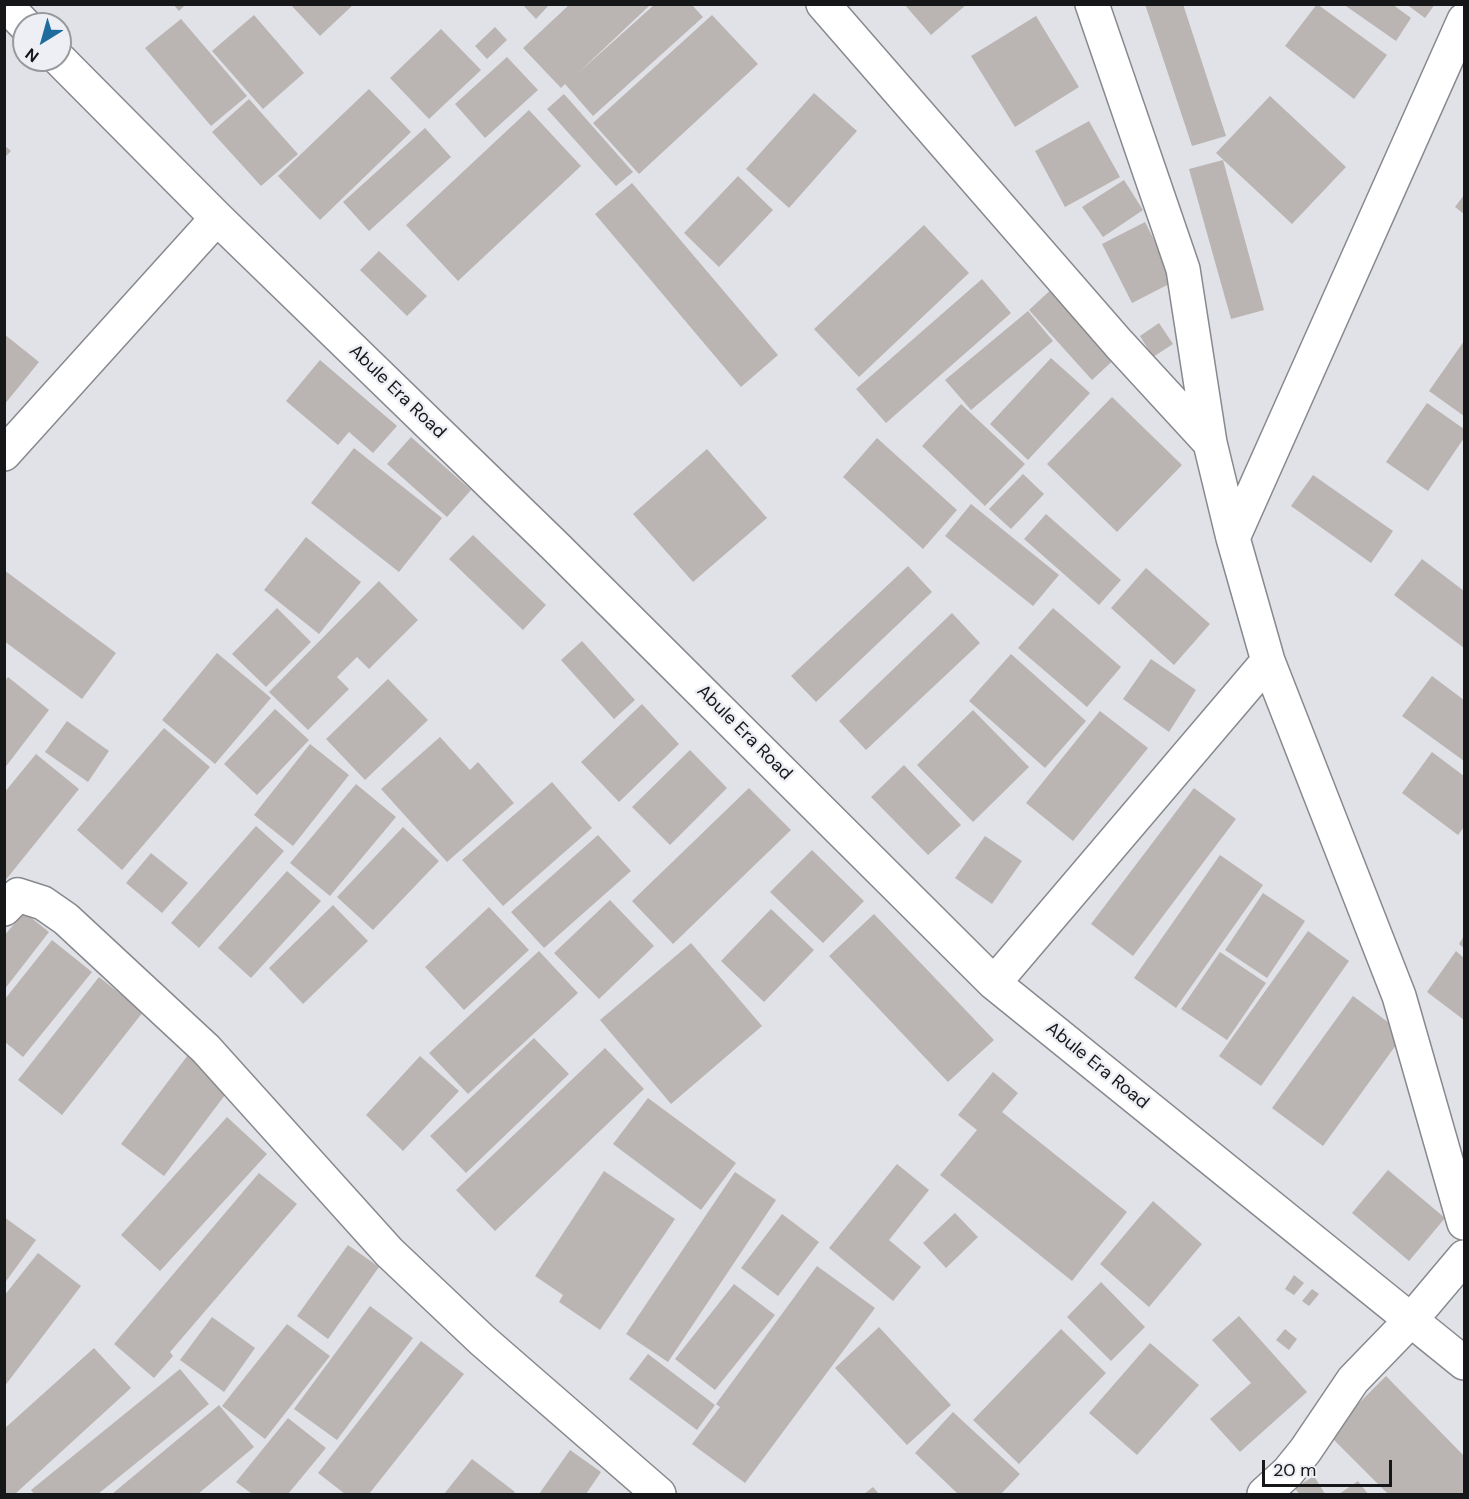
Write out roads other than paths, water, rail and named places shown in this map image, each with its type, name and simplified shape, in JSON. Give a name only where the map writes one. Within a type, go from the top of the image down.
[{"type":"street","points":[[823,4],[1119,344],[1210,443]]},
{"type":"street","points":[[1092,4],[1183,269],[1210,443],[1233,538],[1268,661],[1399,996],[1464,1222]]},
{"type":"street","points":[[1233,538],[1464,20]]},
{"type":"street","name":"Abule Era Road","points":[[72,72],[217,218],[572,562],[994,983],[1464,1363]]},
{"type":"street","points":[[4,454],[217,218]]},
{"type":"street","points":[[994,983],[1268,661]]},
{"type":"street","points":[[4,909],[18,895],[43,903],[66,919],[206,1049],[389,1252],[482,1340],[659,1494]]},
{"type":"street","points":[[1264,1494],[1288,1472],[1305,1451],[1353,1380],[1411,1320],[1464,1257]]}]
